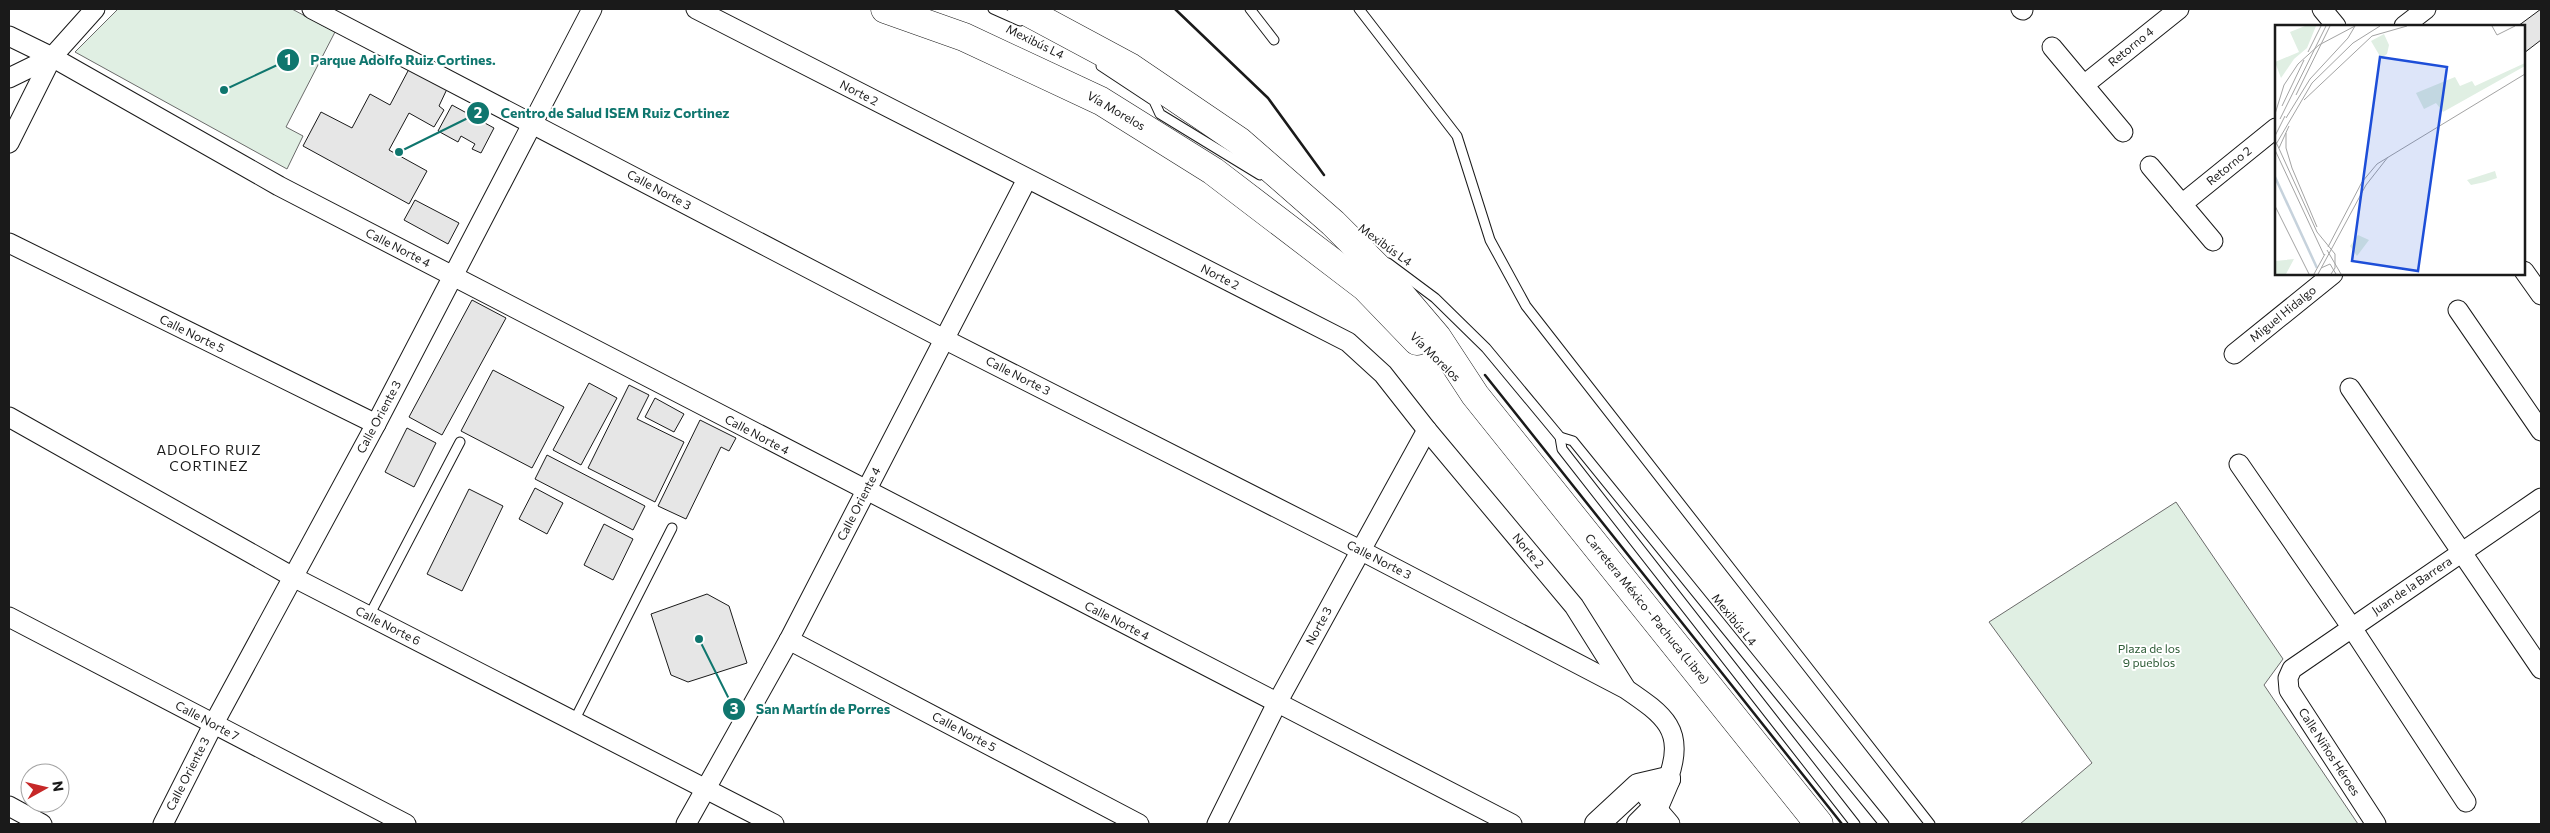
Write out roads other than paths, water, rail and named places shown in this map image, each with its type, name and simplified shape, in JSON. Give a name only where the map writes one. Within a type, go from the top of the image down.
[{"type":"main road","name":"Vía Morelos","points":[[885,9],[964,37],[1101,101],[1213,170],[1365,287],[1475,395]]},
{"type":"main road","name":"Vía Morelos","points":[[1023,16],[1130,67],[1239,141],[1333,223],[1379,269],[1437,338],[1475,395]]},
{"type":"main road","name":"Carretera México - Pachuca (Libre)","points":[[1475,395],[1819,824]]},
{"type":"street","points":[[9,143],[52,57],[95,9]]},
{"type":"street","name":"Calle Norte 3","points":[[312,9],[944,339],[1360,550],[1626,689],[1647,703],[1668,723],[1676,747],[1668,779]]},
{"type":"street","name":"Calle Oriente 3","points":[[162,824],[292,577],[376,424],[592,9]]},
{"type":"street","name":"Norte 2","points":[[696,9],[1348,342],[1383,374],[1427,430],[1574,606],[1626,689]]},
{"type":"street","name":"Retorno 4","points":[[2084,85],[2179,9]]},
{"type":"street","points":[[2322,9],[2335,25]]},
{"type":"street","points":[[2405,25],[2426,9]]},
{"type":"street","name":"Calle Norte 4","points":[[9,36],[52,57],[279,186],[866,492],[1512,824]]},
{"type":"street","points":[[2052,47],[2123,132]]},
{"type":"street","points":[[9,78],[52,57]]},
{"type":"street","name":"Retorno 2","points":[[2182,204],[2275,129]]},
{"type":"street","points":[[2150,166],[2213,241]]},
{"type":"street","name":"Calle Oriente 4","points":[[686,824],[789,640],[1027,179]]},
{"type":"street","name":"Calle Norte 5","points":[[9,243],[376,424]]},
{"type":"street","points":[[2525,272],[2541,295]]},
{"type":"street","name":"Miguel Hidalgo","points":[[2234,354],[2332,275]]},
{"type":"street","points":[[2458,310],[2541,431]]},
{"type":"street","points":[[2350,388],[2541,669]]},
{"type":"street","name":"Calle Norte 6","points":[[9,417],[292,577],[774,824]]},
{"type":"street","name":"Norte 3","points":[[1217,824],[1277,703],[1427,430]]},
{"type":"street","points":[[2239,464],[2352,628],[2466,802]]},
{"type":"street","name":"Juan de la Barrera","points":[[2288,678],[2292,669],[2541,498]]},
{"type":"street","name":"Calle Norte 7","points":[[9,617],[406,824]]},
{"type":"street","name":"Calle Norte 5","points":[[789,640],[1139,824]]},
{"type":"street","name":"Calle Niños Héroes","points":[[2288,678],[2289,690],[2376,824]]},
{"type":"street","points":[[1597,824],[1638,786],[1668,779],[1663,816]]},
{"type":"street","points":[[1638,786],[1663,816]]},
{"type":"street","points":[[9,806],[42,824]]},
{"type":"street","points":[[1639,824],[1663,816]]},
{"type":"lane","name":"Mexibús L4","points":[[993,9],[1023,16]]},
{"type":"lane","points":[[1250,9],[1274,40]]},
{"type":"lane","points":[[1359,9],[1457,136],[1490,240],[1526,306],[1930,824]]},
{"type":"lane","name":"Mexibús L4","points":[[1091,60],[1154,100],[1160,114],[1301,200],[1333,223],[1435,298],[1486,348],[1560,437],[1562,450],[1855,824]]},
{"type":"lane","points":[[1148,115],[1160,114]]},
{"type":"lane","name":"Mexibús L4","points":[[1560,437],[1573,441],[1884,824]]},
{"type":"lane","points":[[369,616],[460,442]]},
{"type":"lane","points":[[574,722],[672,528]]},
{"type":"place","name":"Parque Adolfo Ruiz Cortines.","points":[[224,90]]},
{"type":"place","name":"Centro de Salud ISEM Ruiz Cortinez","points":[[399,152]]},
{"type":"place","name":"San Martín de Porres","points":[[699,639]]},
{"type":"district","name":"ADOLFO RUIZ CORTINEZ","points":[[209,458]]},
{"type":"park label","name":"Plaza de los 9 pueblos","points":[[2149,656]]}]
